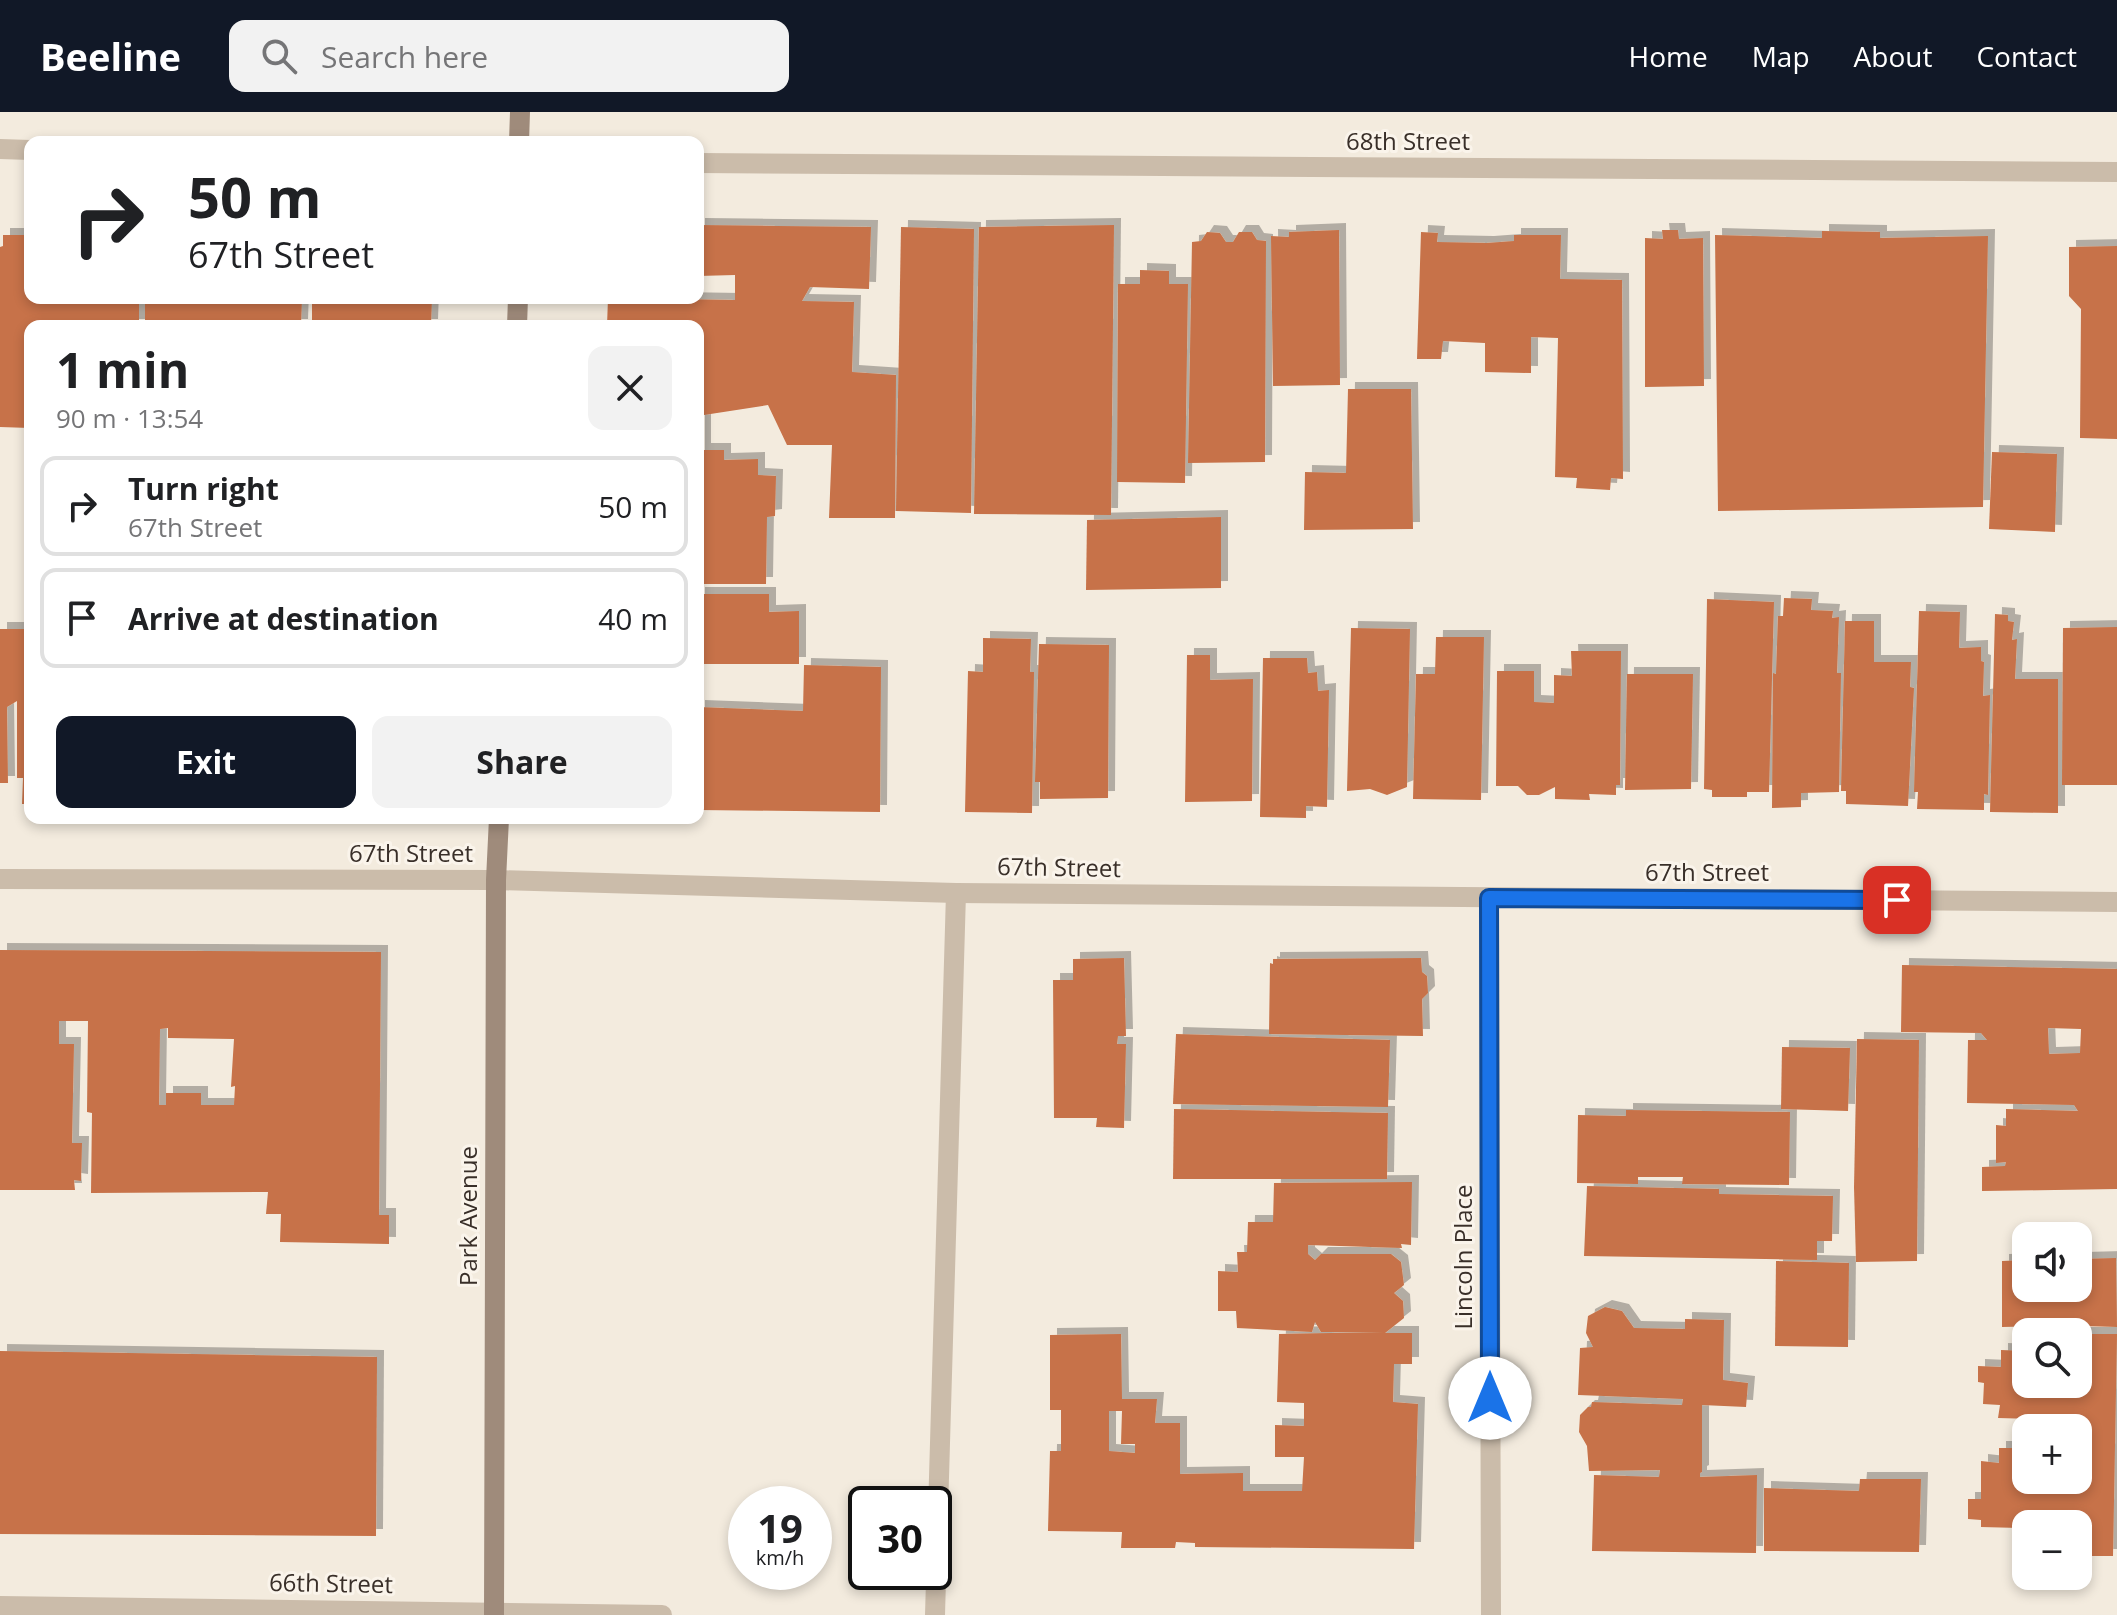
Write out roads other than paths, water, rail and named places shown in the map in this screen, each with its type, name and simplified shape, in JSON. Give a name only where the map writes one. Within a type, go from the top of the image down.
[{"type":"street","points":[[519,136],[520,112]]},
{"type":"street","points":[[0,149],[24,150]]},
{"type":"street","name":"68th Street","points":[[704,163],[2117,172]]},
{"type":"street","name":"Park Avenue","points":[[494,1613],[499,824]]},
{"type":"street","name":"67th Street","points":[[0,879],[496,880],[956,893],[2117,902]]},
{"type":"street","points":[[935,1615],[956,893]]},
{"type":"street","name":"Lincoln Place","points":[[1489,898],[1491,1615]]},
{"type":"street","name":"66th Street","points":[[0,1606],[662,1615]]}]
